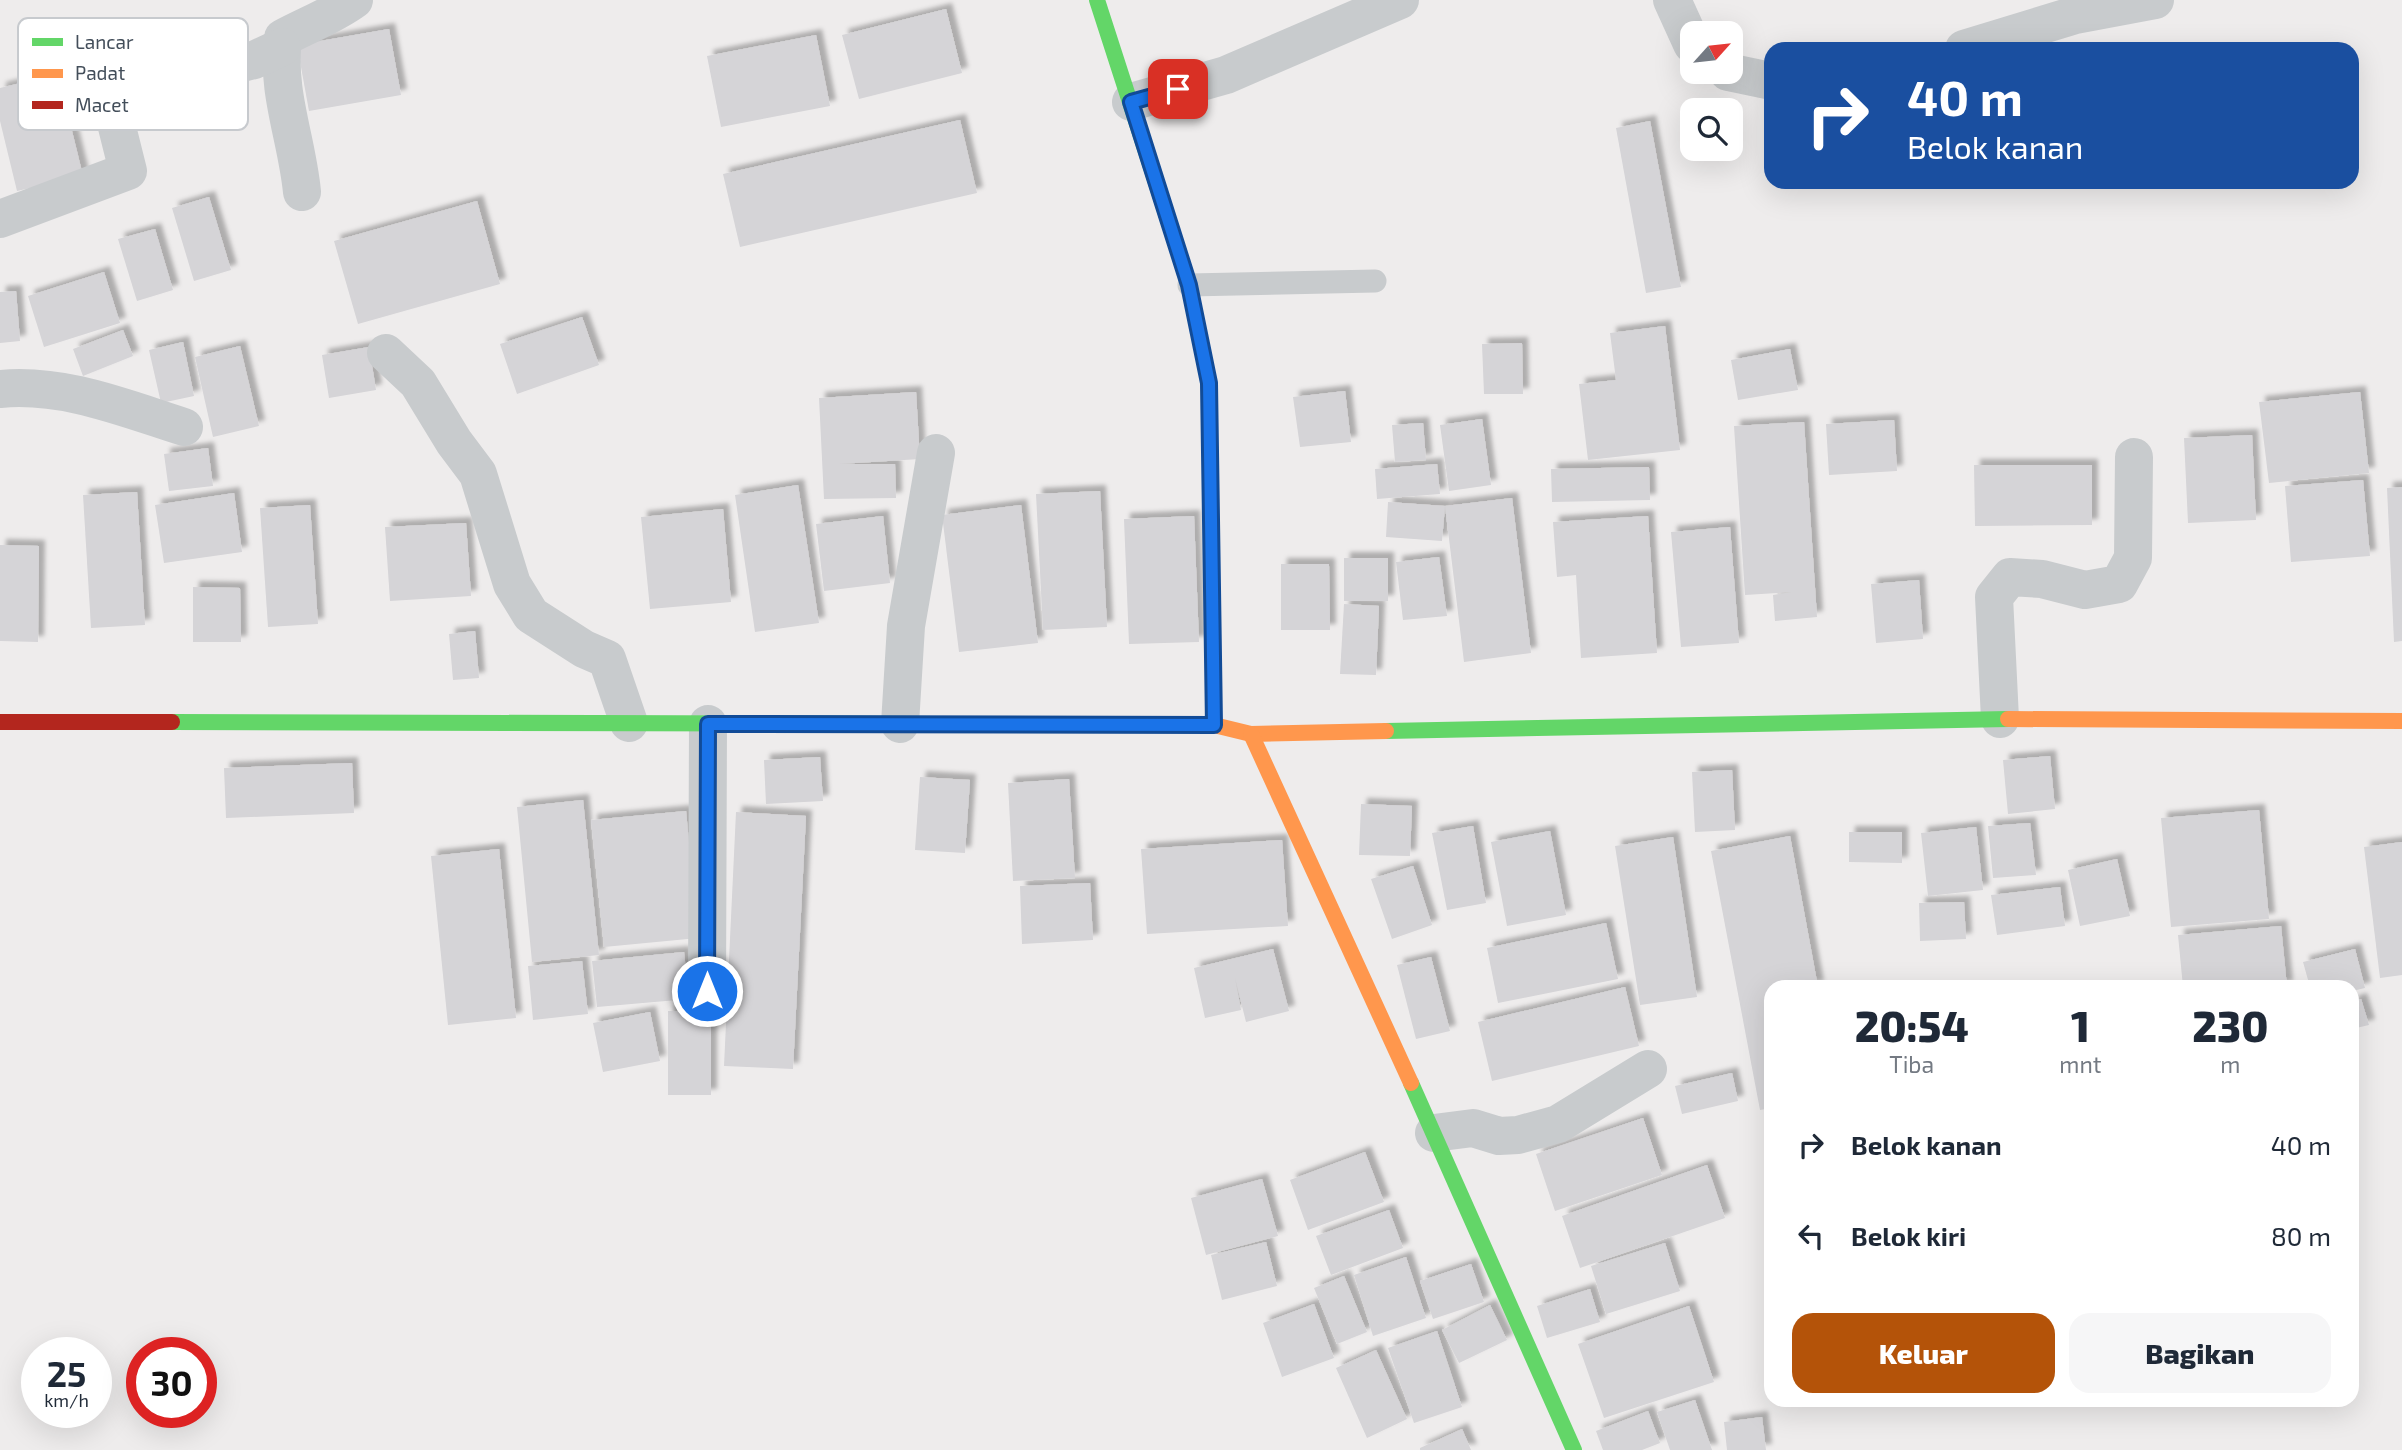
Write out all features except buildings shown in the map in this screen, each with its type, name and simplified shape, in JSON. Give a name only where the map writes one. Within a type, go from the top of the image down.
[{"type":"main road","points":[[1097,0],[1189,285],[1209,383],[1214,725]]},
{"type":"main road","points":[[0,722],[1214,725],[1251,734],[2000,719],[2402,721]]},
{"type":"main road","points":[[1251,734],[1434,1133],[1574,1450]]},
{"type":"street","points":[[302,192],[299,156],[283,97],[283,38],[303,25],[333,15],[354,0]]},
{"type":"street","points":[[1131,102],[1226,75],[1400,0]]},
{"type":"street","points":[[1672,0],[1682,21]]},
{"type":"street","points":[[1987,42],[2075,15],[2155,0]]},
{"type":"street","points":[[248,62],[282,47]]},
{"type":"street","points":[[1743,75],[1764,80]]},
{"type":"street","points":[[0,219],[128,171],[118,130]]},
{"type":"street","points":[[386,353],[418,383],[454,442],[478,474],[512,584],[531,615],[584,649],[607,659],[629,723]]},
{"type":"street","points":[[0,388],[29,386],[81,394],[184,427]]},
{"type":"street","points":[[900,724],[906,626],[936,453]]},
{"type":"street","points":[[2000,719],[1994,597],[2010,577],[2042,579],[2085,590],[2119,583],[2133,558],[2134,457]]},
{"type":"street","points":[[707,991],[708,724]]},
{"type":"street","points":[[1434,1133],[1473,1128],[1499,1136],[1518,1135],[1558,1124],[1648,1069]]},
{"type":"lane","points":[[1189,285],[1375,281]]},
{"type":"traffic: fast","points":[[1097,0],[1189,285],[1209,383],[1214,725]]},
{"type":"traffic: fast","points":[[1386,731],[2008,719]]},
{"type":"traffic: fast","points":[[172,722],[940,724]]},
{"type":"traffic: fast","points":[[1411,1083],[1574,1450]]},
{"type":"traffic: slow","points":[[2008,719],[2402,721]]},
{"type":"traffic: slow","points":[[940,724],[1214,725],[1251,734],[1386,731]]},
{"type":"traffic: slow","points":[[1251,734],[1411,1083]]},
{"type":"traffic: jam","points":[[0,722],[172,722]]},
{"type":"route","points":[[707,991],[708,724],[1214,725],[1209,383],[1189,285],[1131,102],[1178,89]]}]
